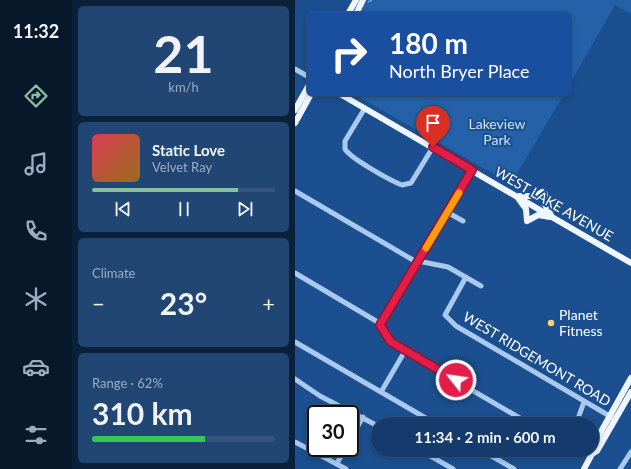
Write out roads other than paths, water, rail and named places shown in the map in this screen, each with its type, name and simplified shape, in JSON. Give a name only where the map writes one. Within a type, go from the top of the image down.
[{"type":"main road","points":[[350,12],[356,0]]},
{"type":"main road","points":[[357,12],[363,0]]},
{"type":"main road","points":[[295,110],[307,89]]},
{"type":"main road","points":[[295,123],[297,115],[310,96]]},
{"type":"main road","name":"WEST LAKE AVENUE","points":[[344,96],[631,263]]},
{"type":"main road","points":[[516,196],[535,196],[544,193],[544,204],[553,218]]},
{"type":"main road","points":[[516,196],[526,209],[527,221],[538,216],[553,218]]},
{"type":"main road","points":[[623,406],[630,387],[630,381]]},
{"type":"main road","points":[[613,418],[630,381]]},
{"type":"main road","points":[[584,469],[592,454],[593,446],[623,406],[631,392]]},
{"type":"street","points":[[295,69],[307,76]]},
{"type":"street","points":[[365,108],[345,141],[345,149],[351,156],[397,183],[404,185],[411,183],[433,147]]},
{"type":"street","points":[[380,325],[472,170]]},
{"type":"street","points":[[295,191],[418,262],[445,266],[481,286]]},
{"type":"street","points":[[447,212],[463,221]]},
{"type":"street","points":[[295,273],[380,325],[389,341],[518,417]]},
{"type":"street","name":"WEST RIDGEMONT ROAD","points":[[466,277],[445,315],[456,326],[613,418]]},
{"type":"street","points":[[295,342],[424,417]]},
{"type":"street","points":[[381,392],[405,351]]},
{"type":"street","points":[[295,379],[320,396],[371,422]]},
{"type":"street","points":[[579,417],[584,402]]},
{"type":"street","points":[[359,424],[363,417]]},
{"type":"street","points":[[295,442],[346,469]]},
{"type":"street","points":[[620,469],[631,452]]},
{"type":"street","points":[[337,463],[340,457]]},
{"type":"street","points":[[432,457],[453,469]]},
{"type":"street","points":[[493,457],[514,469]]},
{"type":"waterway","points":[[368,2],[372,0]]},
{"type":"place","name":"Planet Fitness","points":[[551,323]]},
{"type":"park label","name":"Lakeview Park","points":[[497,132]]}]
